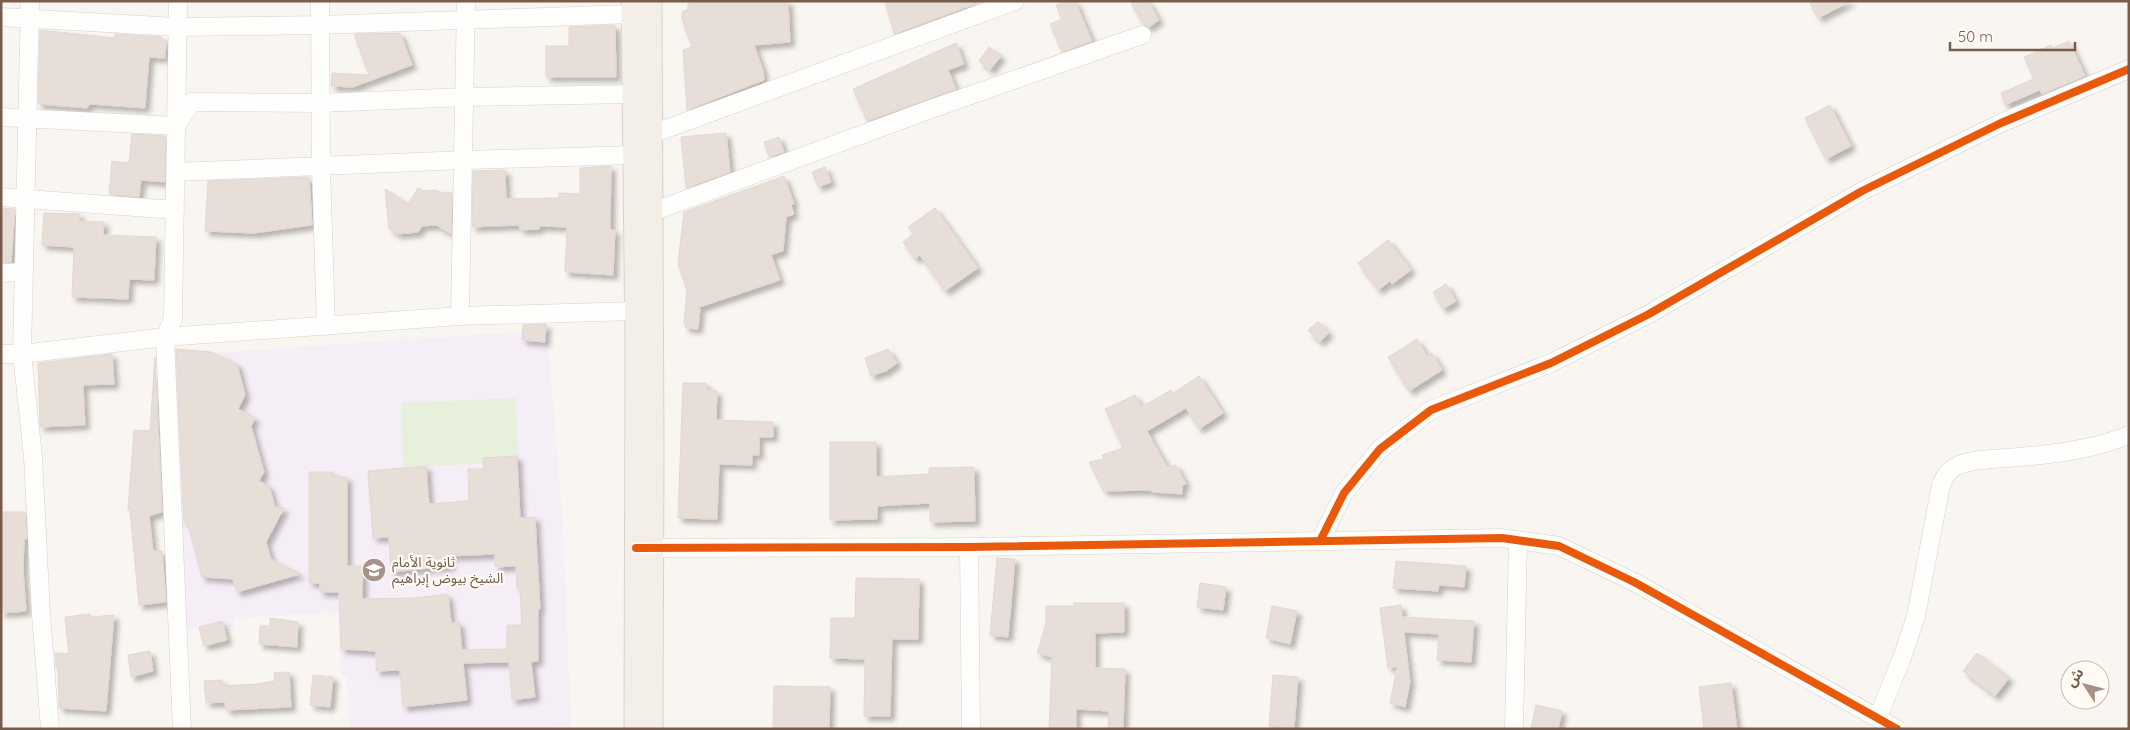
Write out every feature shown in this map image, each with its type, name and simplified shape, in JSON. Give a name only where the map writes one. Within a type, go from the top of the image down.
[{"type":"main road","points":[[635,729],[644,548],[654,450],[651,1]]},
{"type":"main road","points":[[632,8],[636,311],[652,729]]},
{"type":"street","points":[[178,1],[173,319],[165,337],[182,729]]},
{"type":"street","points":[[320,1],[321,167],[326,326]]},
{"type":"street","points":[[460,316],[466,1]]},
{"type":"street","points":[[652,134],[1015,1]]},
{"type":"street","points":[[1,17],[30,10],[177,27],[320,25],[466,20],[632,8]]},
{"type":"street","points":[[30,10],[22,354],[33,457],[41,614],[50,729]]},
{"type":"street","points":[[652,212],[931,108],[1142,35]]},
{"type":"street","points":[[1320,541],[1344,493],[1380,449],[1431,410],[1551,363],[1649,314],[1862,191],[2001,124],[2129,69]]},
{"type":"street","points":[[176,126],[192,102],[321,104],[465,97],[633,94]]},
{"type":"street","points":[[1,117],[176,126]]},
{"type":"street","points":[[175,172],[634,155]]},
{"type":"street","points":[[1,198],[175,210]]},
{"type":"street","points":[[1,273],[24,272]]},
{"type":"street","points":[[1,354],[22,354],[165,337],[460,316],[636,311]]},
{"type":"street","points":[[1878,717],[1902,658],[1916,616],[1941,485],[1947,473],[1957,466],[1972,461],[2044,455],[2091,447],[2129,435]]},
{"type":"street","points":[[644,548],[969,547],[1502,538],[1518,540],[1559,546],[1634,582],[1897,729]]},
{"type":"street","points":[[1514,729],[1518,540]]},
{"type":"street","points":[[969,547],[971,729]]},
{"type":"shaded area","name":"ثانوية الأمام الشيخ بيوض إبراهيم","points":[[547,330],[563,527],[571,727],[349,729],[347,675],[341,675],[338,612],[235,618],[235,627],[187,628],[167,356]]},
{"type":"green space","points":[[516,398],[518,462],[403,467],[401,403]]},
{"type":"building","points":[[688,1],[788,1],[790,42],[754,45],[763,71],[764,80],[687,110],[683,50],[692,47],[682,19],[682,12],[688,9]]},
{"type":"building","points":[[885,1],[983,1],[894,34]]},
{"type":"building","points":[[1064,1],[1075,1],[1092,41],[1062,52],[1050,24],[1062,19],[1056,5]]},
{"type":"building","points":[[1130,1],[1148,1],[1159,20],[1149,27],[1144,25]]},
{"type":"building","points":[[1809,1],[1851,1],[1818,18]]},
{"type":"building","points":[[615,25],[616,77],[546,77],[546,46],[569,46],[569,27]]},
{"type":"building","points":[[40,30],[115,38],[115,34],[161,37],[166,42],[165,58],[149,57],[145,108],[90,104],[87,108],[38,104]]},
{"type":"building","points":[[400,33],[412,65],[353,87],[331,86],[332,73],[369,75],[354,34]]},
{"type":"building","points":[[2069,41],[2085,76],[2042,94],[2040,90],[2005,105],[2001,93],[2034,79],[2024,57],[2051,45],[2053,48]]},
{"type":"building","points":[[956,43],[964,64],[948,70],[956,89],[867,121],[853,89]]},
{"type":"building","points":[[989,47],[1001,56],[990,70],[979,61]]},
{"type":"building","points":[[1830,105],[1851,146],[1826,159],[1805,118]]},
{"type":"building","points":[[726,133],[730,172],[686,188],[681,137]]},
{"type":"building","points":[[132,134],[165,136],[165,182],[141,180],[139,197],[109,194],[112,161],[129,163]]},
{"type":"building","points":[[779,137],[784,152],[769,157],[764,142]]},
{"type":"building","points":[[611,166],[610,230],[615,230],[613,275],[565,272],[567,227],[539,226],[539,229],[520,230],[519,225],[472,227],[473,171],[505,170],[506,199],[559,198],[559,193],[580,194],[580,168]]},
{"type":"building","points":[[825,167],[831,182],[818,187],[812,172]]},
{"type":"building","points":[[784,176],[794,204],[791,205],[794,214],[786,217],[783,251],[771,255],[780,280],[697,308],[700,309],[698,329],[686,328],[684,323],[687,290],[678,264],[684,212]]},
{"type":"building","points":[[309,177],[312,225],[254,233],[205,231],[208,181]]},
{"type":"building","points":[[418,188],[423,191],[452,192],[451,234],[436,225],[422,226],[418,232],[397,234],[389,228],[385,189],[408,204]]},
{"type":"building","points":[[1,208],[15,209],[11,262],[1,262]]},
{"type":"building","points":[[935,208],[978,268],[945,291],[920,255],[915,259],[903,242],[913,234],[908,227]]},
{"type":"building","points":[[44,213],[80,214],[79,221],[104,222],[103,235],[156,237],[154,280],[129,279],[128,299],[72,297],[74,247],[42,245]]},
{"type":"building","points":[[1388,240],[1411,270],[1392,284],[1390,281],[1378,290],[1358,263]]},
{"type":"building","points":[[1446,284],[1456,301],[1443,309],[1433,292]]},
{"type":"building","points":[[1318,321],[1329,333],[1319,342],[1308,330]]},
{"type":"building","points":[[546,324],[545,342],[522,340],[523,325]]},
{"type":"building","points":[[1417,339],[1427,356],[1432,353],[1442,370],[1409,391],[1388,357]]},
{"type":"building","points":[[176,349],[211,352],[237,364],[245,395],[238,409],[255,418],[251,426],[264,472],[259,481],[269,486],[275,507],[284,508],[266,542],[271,559],[300,574],[237,592],[233,579],[202,577],[188,524],[184,522]]},
{"type":"building","points":[[888,349],[897,363],[886,371],[871,376],[865,358]]},
{"type":"building","points":[[112,354],[114,384],[83,385],[85,425],[40,427],[38,363]]},
{"type":"building","points":[[155,357],[162,512],[149,516],[153,551],[162,551],[166,602],[139,605],[130,510],[128,510],[134,430],[150,431]]},
{"type":"building","points":[[1199,376],[1223,413],[1199,429],[1186,408],[1147,431],[1167,467],[1176,465],[1186,484],[1182,485],[1182,494],[1152,492],[1152,490],[1104,491],[1089,462],[1104,459],[1102,455],[1123,448],[1105,409],[1135,395],[1141,407],[1171,390],[1173,393]]},
{"type":"building","points":[[683,383],[706,383],[706,390],[717,391],[716,420],[773,422],[773,437],[759,437],[759,455],[752,455],[752,465],[719,464],[717,519],[678,518]]},
{"type":"building","points":[[830,442],[876,442],[876,477],[929,474],[929,468],[974,467],[975,521],[930,522],[930,503],[877,506],[877,519],[830,520]]},
{"type":"building","points":[[517,456],[520,518],[535,517],[540,609],[538,609],[538,661],[531,662],[535,697],[512,700],[509,662],[463,663],[467,700],[403,707],[400,670],[376,671],[376,651],[341,649],[339,592],[320,592],[320,583],[309,583],[309,472],[333,472],[333,477],[347,477],[347,566],[363,566],[362,599],[415,598],[448,594],[451,623],[459,622],[462,650],[507,649],[507,625],[522,625],[520,588],[517,588],[516,566],[495,567],[495,554],[450,556],[450,566],[391,572],[389,537],[373,538],[368,471],[426,466],[429,504],[469,501],[468,469],[484,469],[483,458]]},
{"type":"building","points":[[1,512],[25,512],[27,539],[24,539],[23,570],[26,611],[1,613]]},
{"type":"building","points":[[997,558],[1015,559],[1008,637],[990,635]]},
{"type":"building","points":[[1396,561],[1466,566],[1464,587],[1439,585],[1438,591],[1393,588]]},
{"type":"building","points":[[856,578],[919,579],[918,639],[892,639],[890,716],[864,716],[865,659],[830,658],[831,618],[855,618]]},
{"type":"building","points":[[1200,583],[1226,587],[1223,610],[1197,607]]},
{"type":"building","points":[[1074,603],[1124,603],[1124,632],[1095,633],[1095,668],[1125,669],[1123,729],[1108,729],[1109,711],[1076,709],[1076,729],[1049,729],[1052,657],[1037,653],[1046,623],[1046,606],[1074,606]]},
{"type":"building","points":[[1401,605],[1402,617],[1474,621],[1471,662],[1437,660],[1439,634],[1404,632],[1410,682],[1405,707],[1390,703],[1397,667],[1388,668],[1380,608]]},
{"type":"building","points":[[1272,606],[1297,611],[1290,644],[1266,638]]},
{"type":"building","points":[[90,614],[91,617],[114,615],[106,711],[59,708],[58,667],[56,667],[55,653],[69,654],[65,617]]},
{"type":"building","points":[[270,618],[298,622],[297,647],[259,644],[260,626],[270,626]]},
{"type":"building","points":[[222,621],[227,640],[204,646],[199,627]]},
{"type":"building","points":[[150,651],[153,671],[131,677],[128,655]]},
{"type":"building","points":[[1977,653],[2009,678],[1995,696],[1963,671]]},
{"type":"building","points":[[289,672],[291,707],[226,710],[225,702],[206,703],[204,681],[222,680],[222,686],[256,684],[275,681],[274,673]]},
{"type":"building","points":[[313,675],[333,677],[330,707],[310,705]]},
{"type":"building","points":[[1273,675],[1298,677],[1294,728],[1269,726]]},
{"type":"building","points":[[1731,683],[1737,729],[1704,729],[1699,687]]},
{"type":"building","points":[[774,686],[830,687],[829,729],[773,729]]},
{"type":"building","points":[[1536,705],[1562,711],[1558,729],[1531,729]]},
{"type":"cycle path","points":[[1320,541],[1344,493],[1380,449],[1431,410],[1551,363],[1649,314],[1862,191],[2001,123],[2129,69]]},
{"type":"cycle path","points":[[636,548],[969,547],[1502,538],[1559,546],[1634,582],[1897,729]]},
{"type":"place","name":"ثانوية الأمام الشيخ بيوض إبراهيم","points":[[374,570]]}]
